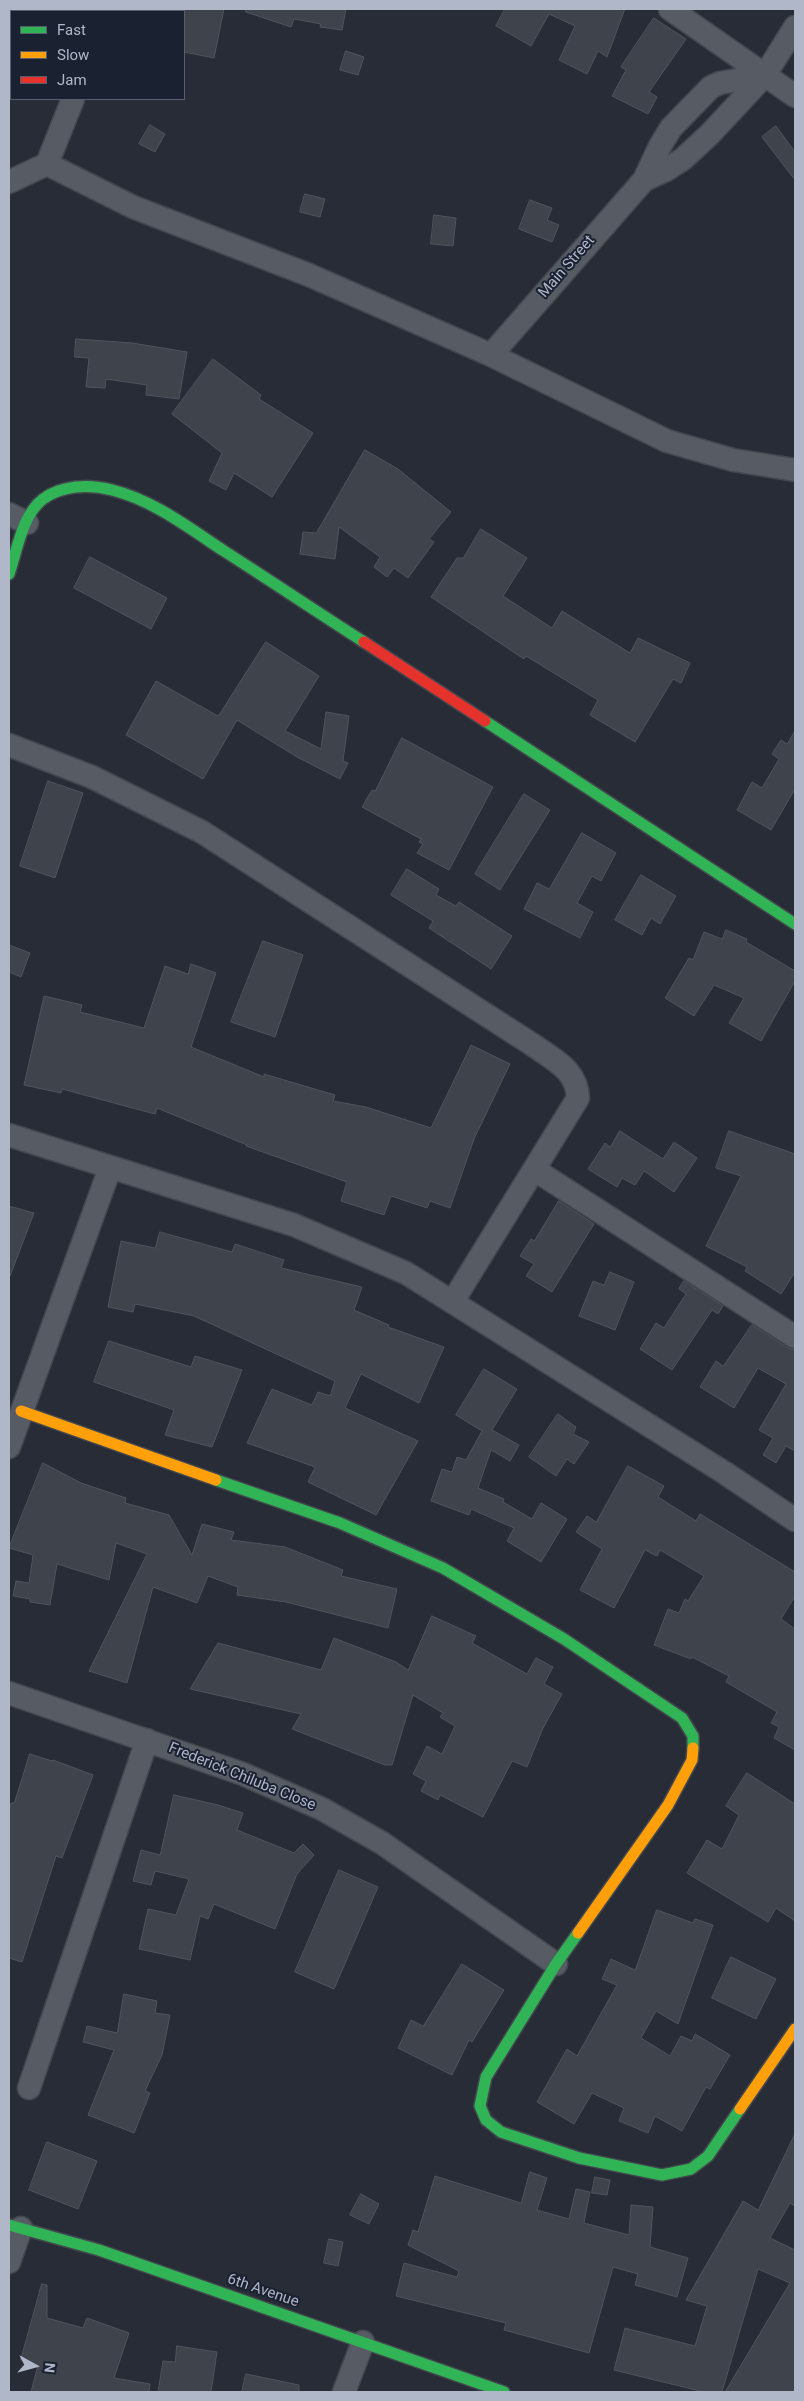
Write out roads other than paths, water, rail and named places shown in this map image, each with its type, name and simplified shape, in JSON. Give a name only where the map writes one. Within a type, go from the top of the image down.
[{"type":"street","points":[[670,9],[795,96]]},
{"type":"street","name":"Main Street","points":[[644,180],[666,170],[683,159],[764,75],[795,27]]},
{"type":"street","name":"Main Street","points":[[491,355],[644,180],[671,128],[711,87],[720,82],[764,75]]},
{"type":"street","points":[[9,182],[47,164],[73,100]]},
{"type":"street","points":[[47,164],[133,207],[309,275],[491,355],[667,441],[733,460],[795,470]]},
{"type":"street","points":[[9,574],[18,518],[48,496],[63,489],[87,485],[111,489],[169,515],[795,924]]},
{"type":"street","points":[[9,745],[92,777],[202,832],[525,1040],[571,1073],[578,1085],[578,1098],[453,1301]]},
{"type":"street","points":[[9,1135],[302,1229],[406,1273],[724,1473],[795,1520]]},
{"type":"street","points":[[9,1447],[110,1168]]},
{"type":"street","points":[[535,1170],[795,1337]]},
{"type":"street","points":[[21,1411],[340,1523],[443,1568],[564,1639],[682,1718],[693,1736],[692,1760],[668,1805],[556,1964],[486,2077],[481,2093],[480,2106],[486,2120],[501,2132],[579,2158],[662,2175],[691,2169],[708,2156],[795,2029]]},
{"type":"street","name":"Frederick Chiluba Close","points":[[9,1693],[243,1774],[322,1809],[382,1843],[556,1964]]},
{"type":"street","points":[[29,2088],[147,1740]]},
{"type":"street","points":[[9,2262],[15,2227]]},
{"type":"street","name":"6th Avenue","points":[[15,2227],[108,2254],[504,2392]]},
{"type":"street","points":[[344,2392],[362,2342]]}]
